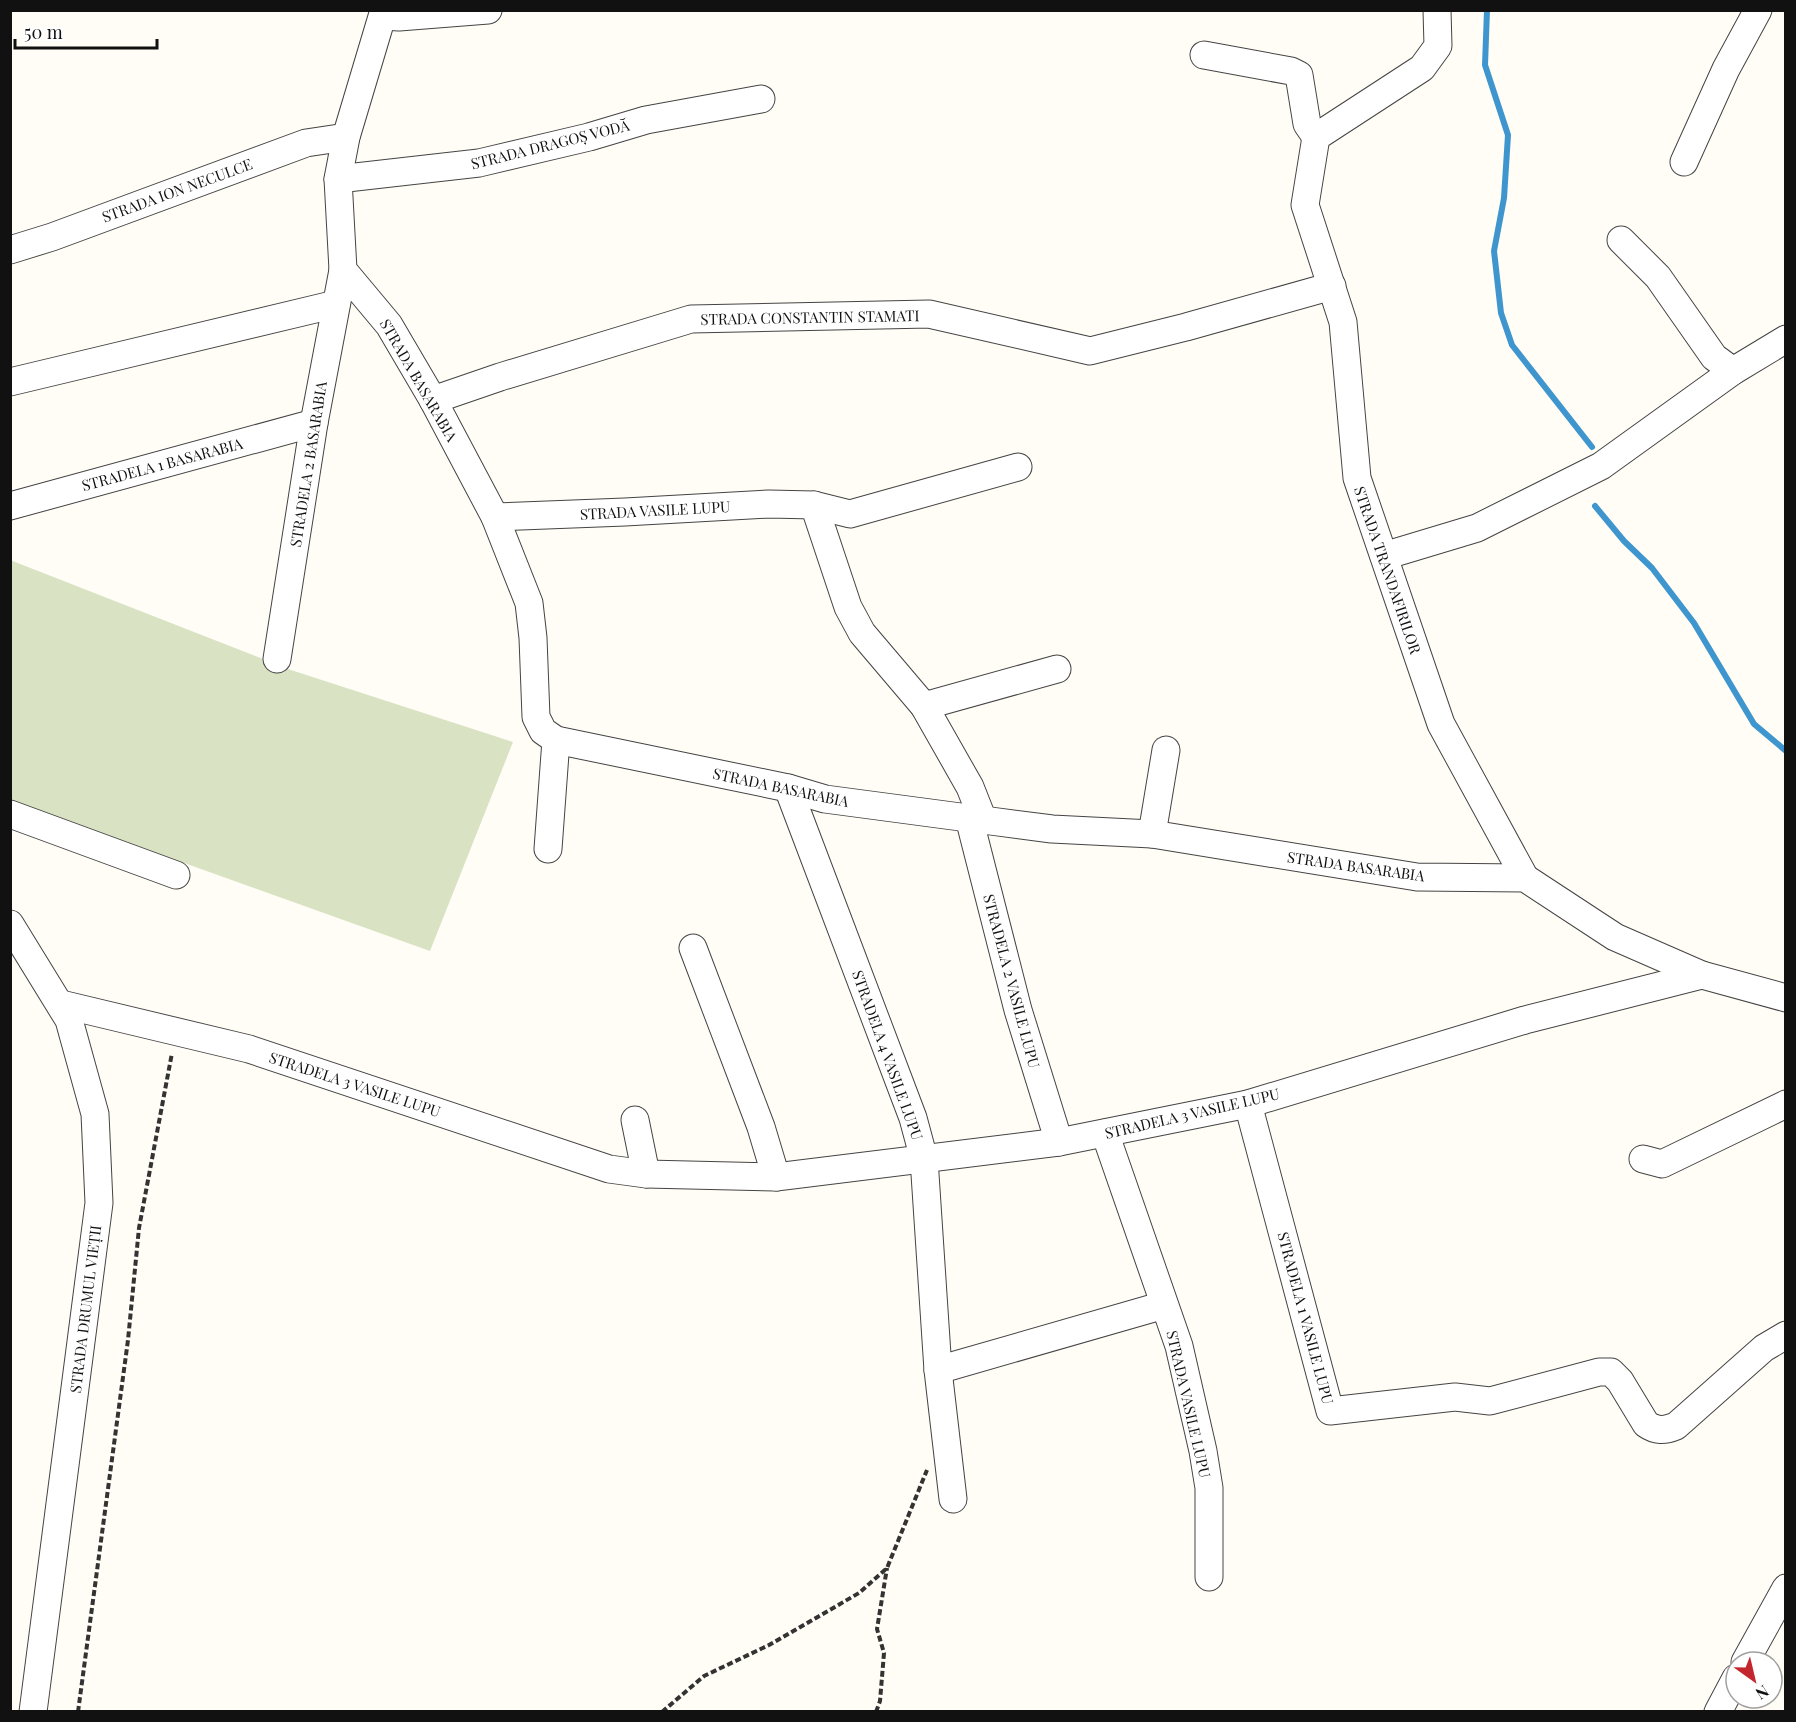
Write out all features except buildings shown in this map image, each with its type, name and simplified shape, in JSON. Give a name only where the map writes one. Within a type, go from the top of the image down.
[{"type":"street","points":[[343,270],[338,179],[346,136],[384,13],[399,16],[488,10]]},
{"type":"street","points":[[1204,55],[1291,71],[1299,75],[1307,124],[1316,137],[1422,68],[1438,46],[1437,10]]},
{"type":"street","points":[[1684,162],[1726,69],[1758,10]]},
{"type":"street","name":"STRADA DRAGOȘ VODĂ","points":[[338,179],[479,163],[589,137],[646,120],[761,99]]},
{"type":"street","name":"STRADA ION NECULCE","points":[[10,250],[52,237],[306,143],[346,136]]},
{"type":"street","name":"STRADA TRANDAFIRILOR","points":[[1316,137],[1305,205],[1343,322],[1357,478],[1442,724],[1525,878]]},
{"type":"street","points":[[1621,240],[1658,278],[1714,357],[1733,371]]},
{"type":"street","name":"STRADELA 2 BASARABIA","points":[[277,659],[314,423],[343,270]]},
{"type":"street","name":"STRADA BASARABIA","points":[[343,270],[389,325],[433,400],[495,517],[529,603],[533,638],[536,717],[543,731],[556,740],[788,788],[825,799],[1052,829],[1152,834],[1417,877],[1525,878]]},
{"type":"street","name":"STRADA CONSTANTIN STAMATI","points":[[433,400],[500,377],[691,319],[929,314],[1090,351],[1332,286]]},
{"type":"street","points":[[10,382],[336,304]]},
{"type":"street","points":[[1384,556],[1477,528],[1601,466],[1733,371],[1785,339]]},
{"type":"street","name":"STRADELA 1 BASARABIA","points":[[10,506],[314,423]]},
{"type":"street","name":"STRADA VASILE LUPU","points":[[495,517],[769,504],[814,505],[850,514],[1018,467]]},
{"type":"street","points":[[814,505],[849,607],[862,633],[924,706],[970,787],[976,819]]},
{"type":"street","points":[[924,706],[1057,669]]},
{"type":"street","points":[[548,849],[556,740]]},
{"type":"street","points":[[1152,834],[1166,750]]},
{"type":"street","name":"STRADELA 4 VASILE LUPU","points":[[788,788],[913,1118],[924,1159],[938,1370],[953,1499]]},
{"type":"street","points":[[10,814],[176,875]]},
{"type":"street","name":"STRADELA 2 VASILE LUPU","points":[[976,819],[1018,1010],[1059,1142]]},
{"type":"street","points":[[1525,878],[1615,937],[1702,975],[1785,998]]},
{"type":"street","name":"STRADA DRUMUL VIEȚII","points":[[10,924],[69,1020],[95,1114],[99,1203],[33,1712]]},
{"type":"street","points":[[693,948],[761,1127],[776,1177]]},
{"type":"street","name":"STRADELA 3 VASILE LUPU","points":[[61,1004],[249,1049],[609,1169],[646,1174],[776,1177],[1059,1142],[1248,1104],[1525,1020],[1702,975]]},
{"type":"street","name":"STRADELA 1 VASILE LUPU","points":[[1248,1104],[1330,1411],[1455,1396],[1490,1401],[1599,1372],[1611,1372],[1620,1381],[1646,1424],[1664,1431],[1676,1426],[1764,1348],[1785,1335]]},
{"type":"street","points":[[1642,1159],[1662,1164],[1785,1104]]},
{"type":"street","points":[[635,1120],[646,1174]]},
{"type":"street","name":"STRADA VASILE LUPU","points":[[1105,1133],[1179,1346],[1209,1488],[1209,1577]]},
{"type":"street","points":[[938,1370],[1164,1305]]},
{"type":"street","points":[[1751,1650],[1785,1588]]},
{"type":"path","points":[[78,1712],[128,1340],[139,1228],[176,1031]]},
{"type":"path","points":[[876,1712],[880,1701],[884,1653],[877,1629],[887,1568],[927,1469]]},
{"type":"path","points":[[662,1712],[704,1676],[769,1646],[859,1593],[887,1568]]},
{"type":"green space","points":[[10,560],[291,670],[513,742],[430,951],[11,801]]},
{"type":"waterway","points":[[1487,10],[1485,65],[1508,135],[1504,198],[1494,251],[1501,313],[1512,345],[1592,447]]},
{"type":"waterway","points":[[1595,506],[1624,541],[1652,568],[1694,623],[1754,724],[1786,751]]}]
